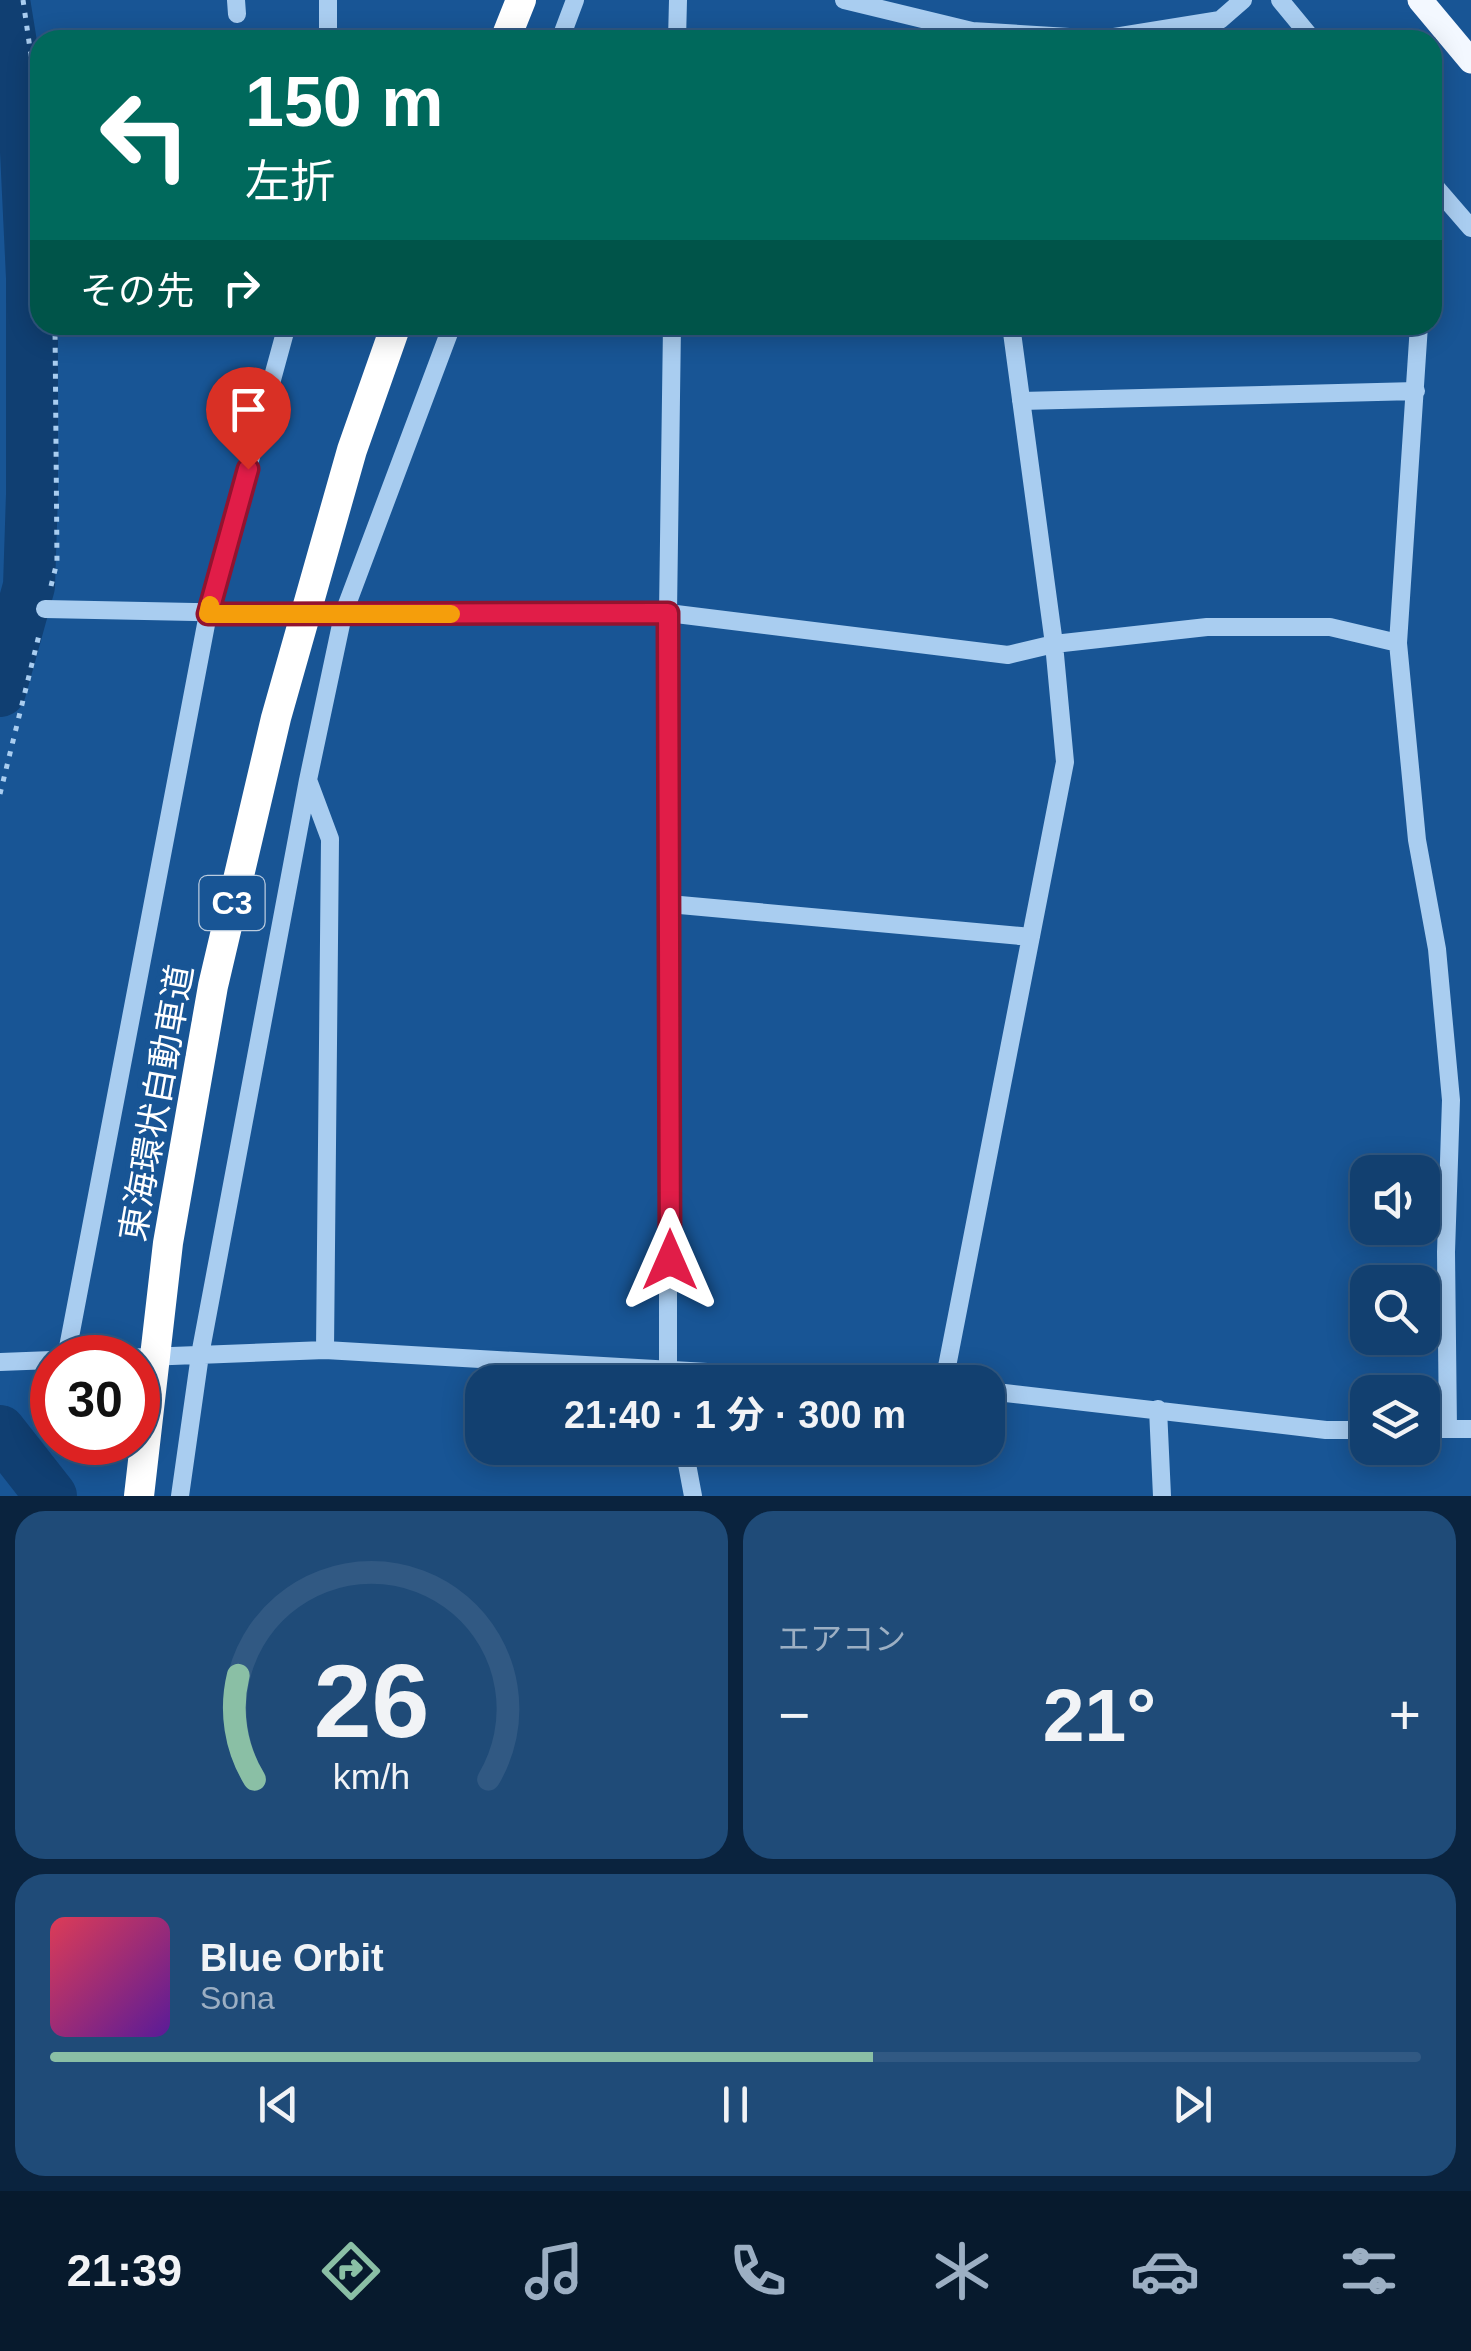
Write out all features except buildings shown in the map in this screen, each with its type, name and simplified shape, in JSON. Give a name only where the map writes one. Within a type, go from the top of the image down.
[{"type":"highway","points":[[508,30],[521,0]]},
{"type":"highway","name":"東海環状自動車道","points":[[139,1496],[168,1244],[213,986],[281,699],[352,450],[392,335]]},
{"type":"main road","points":[[1420,0],[1471,61]]},
{"type":"street","points":[[328,0],[328,30]]},
{"type":"street","points":[[564,30],[575,0]]},
{"type":"street","points":[[677,30],[678,0]]},
{"type":"street","points":[[844,0],[951,30]]},
{"type":"street","points":[[1158,30],[1220,20],[1244,0]]},
{"type":"street","points":[[1280,0],[1305,30]]},
{"type":"street","points":[[1442,201],[1471,228]]},
{"type":"street","points":[[70,1335],[208,614],[284,335]]},
{"type":"street","points":[[180,1496],[200,1355],[308,780],[343,615],[448,335]]},
{"type":"street","points":[[669,1365],[668,613],[672,335]]},
{"type":"street","points":[[947,1365],[1066,762],[1013,335]]},
{"type":"street","points":[[1419,335],[1398,643],[1417,840],[1437,948],[1451,1100],[1446,1252],[1448,1429]]},
{"type":"street","points":[[1021,401],[1416,391]]},
{"type":"street","points":[[45,609],[343,615],[668,613],[1008,655],[1054,644],[1207,626],[1330,627],[1398,643]]},
{"type":"street","points":[[308,780],[330,839],[326,1350]]},
{"type":"street","points":[[669,904],[1031,936]]},
{"type":"street","points":[[160,1356],[326,1350],[524,1365]]},
{"type":"street","points":[[0,1362],[30,1361]]},
{"type":"street","points":[[1005,1393],[1350,1430]]},
{"type":"street","points":[[1158,1409],[1162,1496]]},
{"type":"street","points":[[1440,1429],[1471,1429]]},
{"type":"street","points":[[687,1465],[693,1496]]},
{"type":"path","points":[[23,0],[30,49]]},
{"type":"path","points":[[0,794],[56,562],[56,335]]},
{"type":"waterway","points":[[4,0],[25,130],[30,236]]},
{"type":"waterway","points":[[0,691],[29,586],[32,335]]},
{"type":"waterway","points":[[0,1431],[51,1496]]},
{"type":"slow traffic","points":[[210,605],[208,614],[451,614]]},
{"type":"route","points":[[248,469],[208,614],[668,613],[670,1260]]}]
